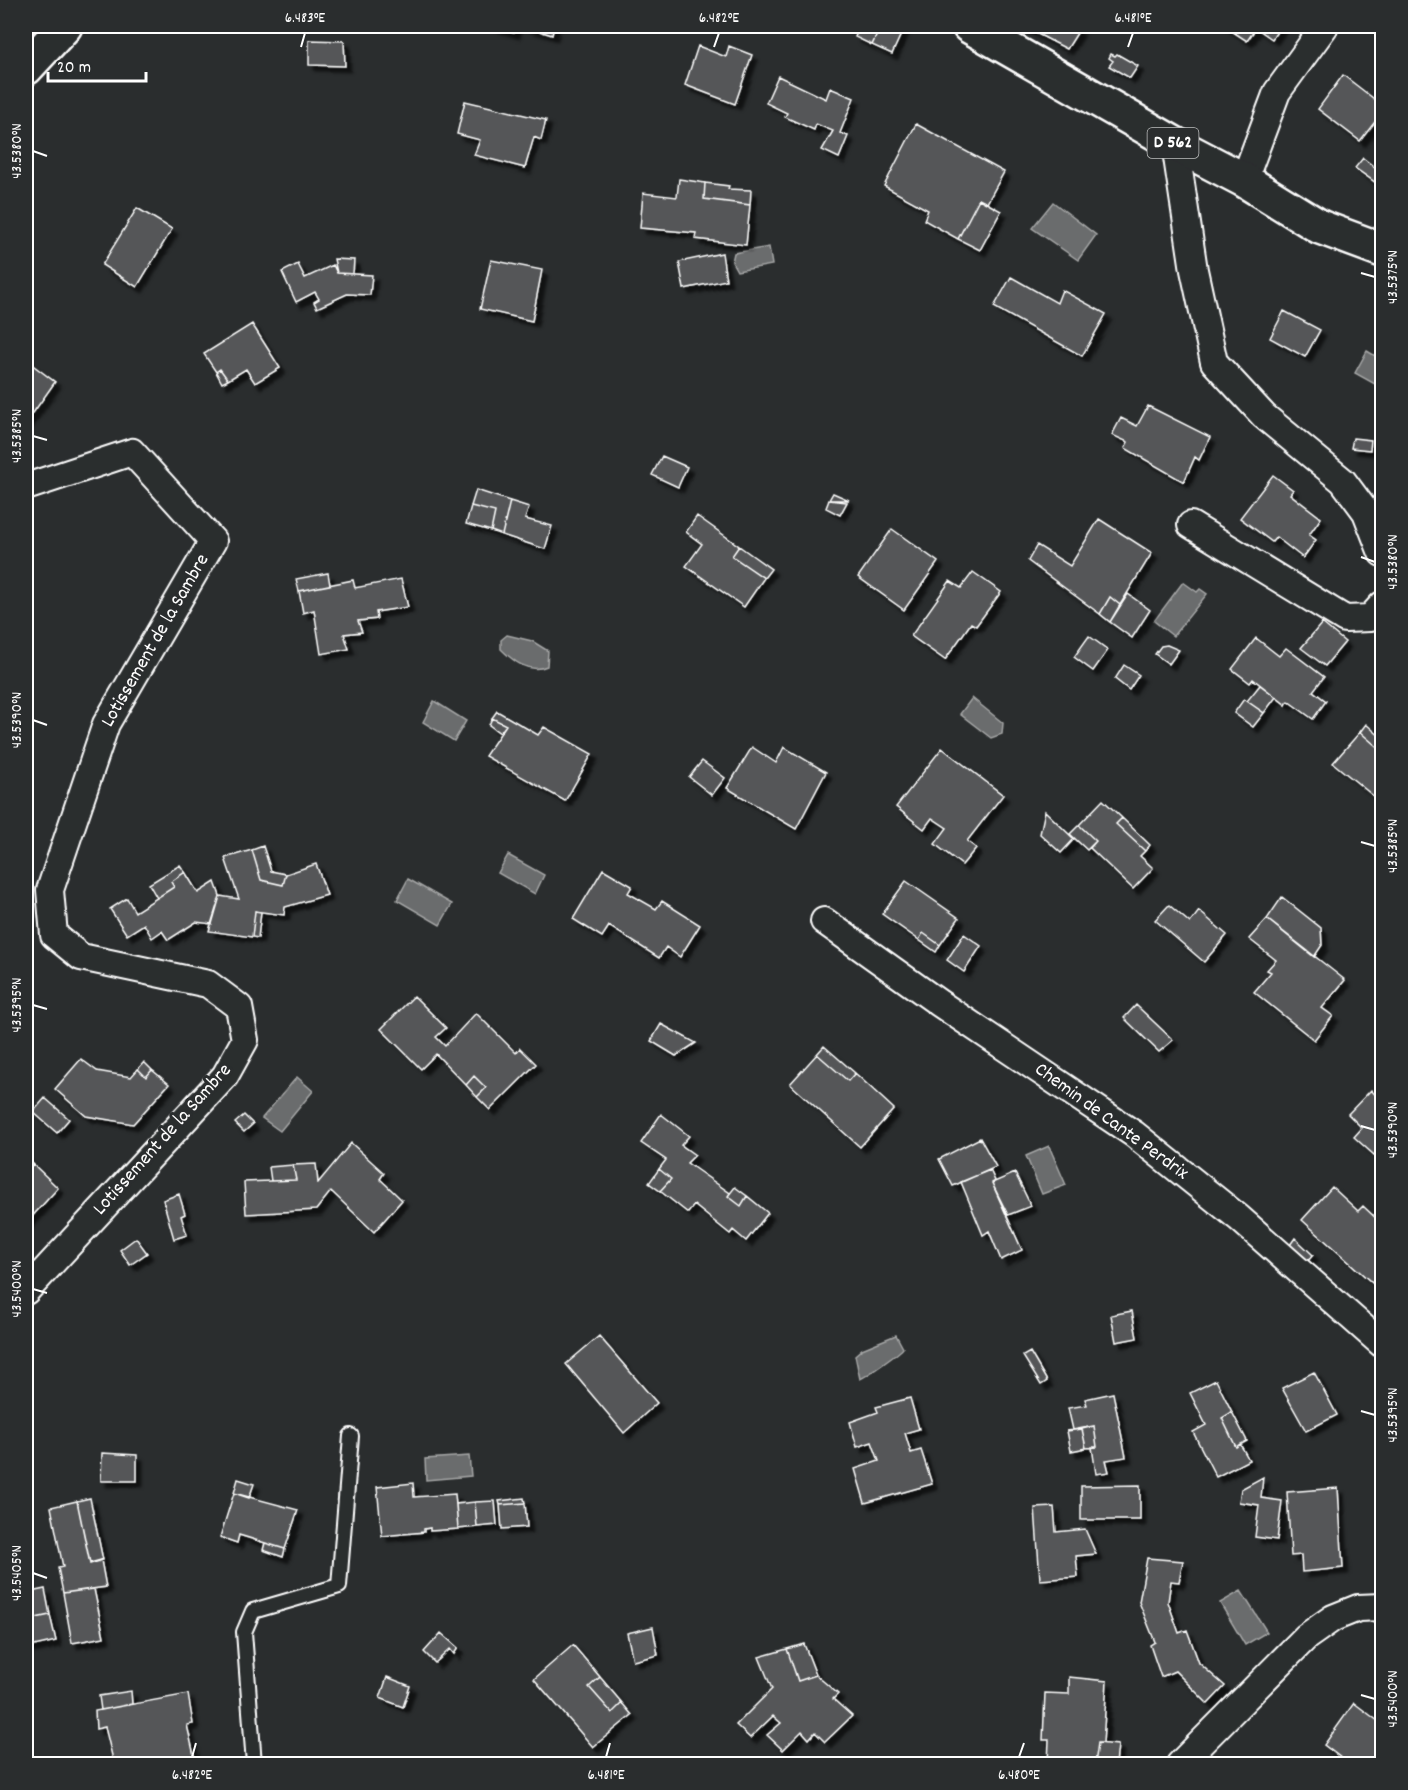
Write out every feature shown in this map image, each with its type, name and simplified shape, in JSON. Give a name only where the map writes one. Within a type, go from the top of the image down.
[{"type":"main road","points":[[26,68],[65,26]]},
{"type":"main road","name":"D 562","points":[[969,26],[1174,144],[1244,180],[1320,227],[1383,250]]},
{"type":"street","points":[[1244,180],[1277,92],[1325,26]]},
{"type":"street","points":[[1174,144],[1194,270],[1214,362],[1264,416],[1343,481],[1366,512],[1383,553]]},
{"type":"street","name":"Lotissement de la Sambre","points":[[26,487],[132,452],[213,541],[106,724],[50,890],[54,935],[81,957],[207,984],[239,1007],[245,1040],[225,1076],[26,1291]]},
{"type":"street","points":[[1191,525],[1345,619],[1370,618],[1383,605]]},
{"type":"street","name":"Chemin de Cante Perdrix","points":[[824,921],[939,1003],[1134,1134],[1239,1218],[1383,1344]]},
{"type":"street","points":[[1180,1764],[1306,1637],[1333,1618],[1350,1611],[1358,1608],[1383,1607]]},
{"type":"lane","points":[[254,1764],[244,1632],[253,1611],[339,1586],[351,1436]]},
{"type":"shaded area","points":[[1053,202],[1096,235],[1078,260],[1032,228]]},
{"type":"shaded area","points":[[769,247],[772,265],[737,271],[732,262],[734,253]]},
{"type":"shaded area","points":[[1367,351],[1382,360],[1382,388],[1355,373]]},
{"type":"shaded area","points":[[1183,582],[1197,592],[1200,589],[1207,594],[1173,636],[1154,621]]},
{"type":"shaded area","points":[[507,635],[532,641],[548,651],[547,666],[528,667],[511,658],[501,649],[501,640]]},
{"type":"shaded area","points":[[972,698],[1003,723],[1002,734],[991,738],[960,714]]},
{"type":"shaded area","points":[[434,701],[466,721],[454,741],[423,722]]},
{"type":"shaded area","points":[[508,855],[544,875],[535,894],[498,873]]},
{"type":"shaded area","points":[[408,879],[452,904],[440,925],[397,900]]},
{"type":"shaded area","points":[[297,1077],[313,1091],[280,1131],[262,1118]]},
{"type":"shaded area","points":[[1049,1146],[1066,1185],[1042,1194],[1026,1156]]},
{"type":"shaded area","points":[[896,1335],[903,1348],[860,1379],[855,1355],[862,1349]]},
{"type":"shaded area","points":[[469,1456],[471,1476],[426,1480],[425,1459]]},
{"type":"shaded area","points":[[1241,1591],[1267,1632],[1245,1645],[1220,1603]]},
{"type":"building","points":[[492,26],[516,26],[514,33]]},
{"type":"building","points":[[524,26],[554,26],[552,35]]},
{"type":"building","points":[[860,26],[881,26],[872,45],[855,37]]},
{"type":"building","points":[[881,26],[892,26],[903,30],[892,54],[872,45]]},
{"type":"building","points":[[1022,26],[1071,26],[1079,30],[1067,49]]},
{"type":"building","points":[[1224,26],[1281,26],[1272,39],[1256,28],[1247,41]]},
{"type":"building","points":[[309,40],[344,41],[345,66],[309,65]]},
{"type":"building","points":[[698,46],[726,57],[729,46],[752,55],[735,104],[685,85]]},
{"type":"building","points":[[1111,54],[1115,56],[1117,54],[1138,66],[1130,78],[1109,66],[1113,61],[1109,58]]},
{"type":"building","points":[[1343,75],[1382,105],[1382,113],[1360,141],[1318,109]]},
{"type":"building","points":[[778,76],[826,99],[830,88],[854,98],[840,133],[848,136],[839,158],[822,150],[833,131],[816,124],[814,130],[785,117],[787,113],[766,103]]},
{"type":"building","points":[[465,101],[546,120],[541,140],[534,137],[525,168],[474,155],[480,140],[457,134]]},
{"type":"building","points":[[916,124],[1004,172],[987,203],[979,199],[958,239],[924,220],[928,210],[884,186]]},
{"type":"building","points":[[1363,158],[1382,173],[1382,187],[1355,168]]},
{"type":"building","points":[[679,179],[705,183],[704,199],[750,205],[746,245],[695,239],[696,233],[640,228],[643,193],[677,197]]},
{"type":"building","points":[[705,183],[729,186],[728,189],[751,190],[750,205],[704,199]]},
{"type":"building","points":[[979,199],[1001,211],[980,250],[958,239]]},
{"type":"building","points":[[137,208],[172,229],[137,287],[102,265]]},
{"type":"building","points":[[722,253],[726,280],[684,289],[679,262]]},
{"type":"building","points":[[334,259],[354,260],[353,274],[337,273]]},
{"type":"building","points":[[491,260],[542,270],[532,321],[480,309]]},
{"type":"building","points":[[298,264],[305,278],[333,265],[337,273],[372,275],[370,295],[347,294],[317,308],[314,302],[319,299],[315,292],[296,302],[282,272]]},
{"type":"building","points":[[1011,277],[1057,303],[1062,290],[1106,314],[1082,356],[994,307]]},
{"type":"building","points":[[1284,311],[1320,330],[1305,357],[1270,338]]},
{"type":"building","points":[[252,324],[280,368],[255,383],[246,369],[228,380],[220,369],[216,372],[204,354]]},
{"type":"building","points":[[26,360],[55,382],[26,423]]},
{"type":"building","points":[[220,369],[228,380],[222,383],[216,372]]},
{"type":"building","points":[[1148,406],[1210,437],[1199,460],[1195,457],[1184,482],[1125,448],[1128,442],[1112,435],[1121,418],[1137,426]]},
{"type":"building","points":[[1353,438],[1371,440],[1370,450],[1351,448]]},
{"type":"building","points":[[662,456],[687,467],[678,487],[652,475]]},
{"type":"building","points":[[1273,475],[1293,490],[1290,494],[1321,518],[1309,535],[1316,540],[1303,558],[1276,537],[1272,542],[1240,518]]},
{"type":"building","points":[[476,490],[510,501],[502,535],[491,531],[495,512],[471,506]]},
{"type":"building","points":[[833,493],[849,500],[829,500]]},
{"type":"building","points":[[829,500],[847,502],[840,515],[826,508]]},
{"type":"building","points":[[510,501],[529,507],[525,519],[552,526],[545,549],[502,535]]},
{"type":"building","points":[[471,506],[495,512],[491,531],[466,524]]},
{"type":"building","points":[[697,516],[739,546],[732,556],[764,578],[744,607],[686,566],[702,544],[686,532]]},
{"type":"building","points":[[1099,519],[1152,553],[1120,605],[1110,597],[1100,614],[1028,561],[1037,545],[1070,566]]},
{"type":"building","points":[[892,529],[938,562],[904,610],[858,577]]},
{"type":"building","points":[[739,546],[771,569],[764,578],[732,556]]},
{"type":"building","points":[[973,572],[1001,592],[976,626],[971,623],[945,660],[911,636],[950,581],[961,588]]},
{"type":"building","points":[[328,573],[330,585],[299,591],[296,579]]},
{"type":"building","points":[[401,579],[408,607],[376,612],[377,619],[358,621],[362,632],[344,634],[349,649],[321,654],[314,610],[303,613],[299,591],[353,580],[355,588]]},
{"type":"building","points":[[1128,594],[1150,610],[1132,638],[1110,622]]},
{"type":"building","points":[[1110,597],[1120,605],[1110,622],[1100,614]]},
{"type":"building","points":[[1322,623],[1345,642],[1325,666],[1301,648]]},
{"type":"building","points":[[1089,636],[1108,650],[1093,671],[1074,657]]},
{"type":"building","points":[[1256,638],[1279,656],[1286,648],[1324,677],[1313,691],[1326,701],[1313,719],[1288,701],[1286,705],[1253,679],[1250,683],[1232,669]]},
{"type":"building","points":[[1167,645],[1179,650],[1169,664],[1155,654],[1161,646]]},
{"type":"building","points":[[1124,665],[1139,675],[1129,690],[1115,679]]},
{"type":"building","points":[[1260,685],[1276,697],[1264,713],[1247,701]]},
{"type":"building","points":[[1244,699],[1264,713],[1253,727],[1234,713]]},
{"type":"building","points":[[497,711],[538,735],[544,727],[592,754],[565,801],[485,756],[506,725],[492,718]]},
{"type":"building","points":[[492,718],[506,725],[500,733],[489,725]]},
{"type":"building","points":[[1366,724],[1382,738],[1382,751],[1360,732]]},
{"type":"building","points":[[1360,732],[1382,751],[1382,803],[1333,763]]},
{"type":"building","points":[[752,747],[776,763],[784,747],[826,772],[796,829],[727,788]]},
{"type":"building","points":[[942,748],[1003,795],[967,841],[976,848],[962,865],[935,844],[947,828],[932,818],[924,829],[896,807]]},
{"type":"building","points":[[702,761],[725,778],[712,795],[689,777]]},
{"type":"building","points":[[1103,800],[1122,818],[1116,824],[1145,851],[1140,856],[1153,868],[1133,889],[1090,848],[1096,841],[1079,825]]},
{"type":"building","points":[[1045,811],[1074,839],[1061,853],[1040,834]]},
{"type":"building","points":[[1122,818],[1150,845],[1145,851],[1116,824]]},
{"type":"building","points":[[1079,825],[1096,841],[1087,850],[1070,834]]},
{"type":"building","points":[[263,846],[271,871],[286,874],[283,885],[261,880],[252,850]]},
{"type":"building","points":[[252,850],[261,880],[283,885],[286,874],[316,864],[327,895],[285,907],[284,915],[255,911],[252,937],[209,931],[220,896],[239,899],[225,858]]},
{"type":"building","points":[[180,865],[185,872],[171,882],[174,887],[157,898],[149,884]]},
{"type":"building","points":[[603,869],[632,886],[628,893],[656,909],[662,901],[700,925],[680,957],[666,947],[659,958],[609,926],[602,937],[573,919]]},
{"type":"building","points":[[185,872],[198,893],[215,882],[220,896],[212,924],[196,922],[168,940],[162,931],[152,938],[144,924],[127,935],[110,909],[127,898],[135,912],[174,887],[171,882]]},
{"type":"building","points":[[906,881],[959,918],[940,945],[923,933],[919,940],[882,914]]},
{"type":"building","points":[[1282,897],[1321,928],[1322,945],[1314,957],[1267,919]]},
{"type":"building","points":[[1169,905],[1190,923],[1199,911],[1227,935],[1204,962],[1155,920]]},
{"type":"building","points":[[255,911],[261,912],[258,938],[252,937]]},
{"type":"building","points":[[1267,919],[1345,980],[1322,1008],[1333,1016],[1314,1040],[1254,992],[1271,972],[1267,970],[1276,960],[1249,939]]},
{"type":"building","points":[[923,933],[940,945],[936,952],[919,940]]},
{"type":"building","points":[[964,934],[981,946],[964,972],[947,960]]},
{"type":"building","points":[[414,996],[446,1028],[436,1037],[445,1046],[476,1013],[516,1053],[520,1048],[536,1064],[490,1110],[477,1097],[486,1088],[474,1076],[466,1085],[436,1054],[421,1069],[381,1029]]},
{"type":"building","points":[[1136,1005],[1173,1040],[1159,1052],[1124,1018]]},
{"type":"building","points":[[661,1024],[696,1043],[676,1056],[651,1041]]},
{"type":"building","points":[[824,1046],[855,1073],[848,1081],[817,1054]]},
{"type":"building","points":[[817,1054],[848,1081],[855,1073],[894,1109],[860,1147],[790,1084]]},
{"type":"building","points":[[81,1059],[97,1071],[131,1077],[138,1069],[146,1077],[152,1070],[169,1084],[133,1124],[86,1116],[55,1089]]},
{"type":"building","points":[[144,1062],[152,1070],[146,1077],[138,1069]]},
{"type":"building","points":[[474,1076],[486,1088],[477,1097],[466,1085]]},
{"type":"building","points":[[1371,1090],[1382,1102],[1382,1150],[1380,1148],[1374,1155],[1354,1137],[1362,1128],[1348,1114]]},
{"type":"building","points":[[45,1098],[69,1119],[57,1133],[33,1112]]},
{"type":"building","points":[[661,1114],[689,1136],[681,1145],[695,1155],[687,1163],[730,1193],[728,1196],[741,1206],[747,1196],[768,1213],[746,1241],[733,1230],[730,1234],[694,1205],[688,1213],[660,1191],[671,1179],[659,1169],[666,1160],[641,1143]]},
{"type":"building","points":[[244,1115],[253,1124],[244,1132],[235,1123]]},
{"type":"building","points":[[980,1138],[996,1167],[953,1186],[939,1159]]},
{"type":"building","points":[[351,1143],[384,1173],[380,1179],[402,1200],[374,1232],[331,1191],[316,1210],[246,1214],[244,1182],[296,1180],[293,1165],[316,1164],[318,1183]]},
{"type":"building","points":[[1380,1148],[1382,1150],[1382,1163],[1374,1155]]},
{"type":"building","points":[[26,1157],[33,1164],[26,1172]]},
{"type":"building","points":[[33,1164],[58,1188],[26,1223],[26,1172]]},
{"type":"building","points":[[293,1165],[296,1180],[271,1181],[269,1167]]},
{"type":"building","points":[[659,1169],[671,1179],[660,1191],[649,1183]]},
{"type":"building","points":[[990,1170],[995,1181],[992,1183],[1022,1250],[1001,1260],[989,1231],[983,1235],[961,1182]]},
{"type":"building","points":[[1015,1173],[1031,1206],[1008,1215],[992,1183]]},
{"type":"building","points":[[735,1187],[747,1196],[741,1206],[728,1196]]},
{"type":"building","points":[[1332,1187],[1358,1211],[1363,1206],[1382,1224],[1382,1287],[1379,1289],[1302,1220]]},
{"type":"building","points":[[179,1194],[185,1214],[181,1216],[187,1235],[174,1239],[163,1200]]},
{"type":"building","points":[[136,1238],[147,1253],[130,1265],[120,1250]]},
{"type":"building","points":[[1295,1238],[1313,1255],[1305,1264],[1287,1249]]},
{"type":"building","points":[[1132,1311],[1137,1338],[1116,1342],[1111,1315]]},
{"type":"building","points":[[599,1336],[657,1403],[624,1433],[566,1364]]},
{"type":"building","points":[[1030,1352],[1047,1381],[1041,1385],[1023,1356]]},
{"type":"building","points":[[1314,1372],[1337,1415],[1306,1431],[1282,1388]]},
{"type":"building","points":[[1216,1380],[1232,1412],[1222,1418],[1236,1447],[1240,1444],[1249,1460],[1216,1477],[1193,1432],[1206,1425],[1190,1393]]},
{"type":"building","points":[[1113,1393],[1126,1457],[1106,1460],[1109,1472],[1096,1474],[1092,1447],[1097,1447],[1094,1426],[1073,1430],[1068,1408],[1087,1405],[1085,1399]]},
{"type":"building","points":[[910,1398],[919,1429],[905,1433],[911,1453],[921,1450],[932,1484],[865,1503],[855,1469],[879,1461],[872,1442],[857,1447],[850,1422],[878,1412],[876,1407]]},
{"type":"building","points":[[1232,1412],[1247,1441],[1236,1447],[1222,1418]]},
{"type":"building","points":[[1094,1426],[1097,1447],[1086,1448],[1082,1429]]},
{"type":"building","points":[[1082,1429],[1086,1448],[1071,1451],[1067,1431]]},
{"type":"building","points":[[102,1453],[137,1455],[137,1481],[101,1481]]},
{"type":"building","points":[[1263,1477],[1261,1498],[1282,1501],[1277,1540],[1255,1537],[1259,1505],[1239,1502],[1241,1489]]},
{"type":"building","points":[[238,1479],[254,1484],[249,1498],[234,1493]]},
{"type":"building","points":[[413,1483],[414,1497],[455,1494],[458,1529],[430,1531],[430,1528],[424,1529],[424,1532],[382,1536],[377,1487]]},
{"type":"building","points":[[1140,1485],[1140,1520],[1081,1520],[1081,1486]]},
{"type":"building","points":[[1338,1488],[1343,1568],[1302,1572],[1301,1555],[1291,1556],[1287,1492]]},
{"type":"building","points":[[234,1493],[298,1510],[285,1549],[239,1535],[237,1543],[220,1537]]},
{"type":"building","points":[[90,1498],[103,1560],[90,1564],[77,1501]]},
{"type":"building","points":[[524,1498],[525,1503],[500,1505],[499,1501]]},
{"type":"building","points":[[77,1501],[90,1563],[101,1560],[106,1587],[63,1593],[58,1568],[63,1567],[51,1507]]},
{"type":"building","points":[[495,1501],[497,1525],[477,1527],[475,1502]]},
{"type":"building","points":[[475,1502],[477,1527],[458,1529],[456,1504]]},
{"type":"building","points":[[525,1503],[527,1527],[502,1529],[500,1505]]},
{"type":"building","points":[[1054,1507],[1056,1532],[1085,1529],[1096,1554],[1076,1556],[1078,1577],[1040,1580],[1035,1508]]},
{"type":"building","points":[[265,1543],[285,1549],[283,1557],[263,1550]]},
{"type":"building","points":[[1147,1558],[1183,1561],[1179,1582],[1171,1581],[1168,1602],[1179,1633],[1187,1630],[1199,1663],[1225,1686],[1208,1704],[1175,1671],[1161,1677],[1150,1645],[1155,1642],[1139,1602]]},
{"type":"building","points":[[45,1589],[50,1615],[31,1619],[26,1593]]},
{"type":"building","points":[[94,1589],[104,1637],[72,1643],[63,1593]]},
{"type":"building","points":[[26,1597],[31,1619],[50,1615],[56,1641],[30,1647],[26,1645]]},
{"type":"building","points":[[653,1627],[658,1655],[633,1661],[627,1633]]},
{"type":"building","points":[[441,1633],[458,1648],[454,1654],[450,1649],[435,1663],[424,1652]]},
{"type":"building","points":[[804,1644],[816,1675],[798,1681],[787,1649]]},
{"type":"building","points":[[573,1645],[600,1677],[589,1687],[612,1713],[622,1703],[632,1715],[593,1747],[534,1679]]},
{"type":"building","points":[[787,1649],[798,1681],[816,1675],[838,1694],[833,1699],[852,1716],[825,1742],[815,1732],[809,1739],[802,1731],[783,1750],[767,1735],[781,1723],[773,1716],[750,1738],[736,1725],[772,1689],[759,1657]]},
{"type":"building","points":[[387,1677],[410,1686],[403,1707],[380,1698]]},
{"type":"building","points":[[600,1677],[622,1703],[612,1713],[589,1687]]},
{"type":"building","points":[[1069,1677],[1107,1681],[1103,1743],[1098,1743],[1095,1764],[1048,1764],[1049,1740],[1043,1740],[1045,1693],[1069,1694]]},
{"type":"building","points":[[131,1691],[132,1704],[101,1710],[99,1696]]},
{"type":"building","points":[[188,1694],[193,1724],[187,1725],[196,1764],[114,1764],[105,1727],[96,1729],[95,1711]]},
{"type":"building","points":[[1354,1703],[1382,1724],[1382,1755],[1378,1762],[1381,1764],[1349,1764],[1324,1745]]},
{"type":"building","points":[[1098,1743],[1118,1745],[1116,1764],[1095,1764]]},
{"type":"building","points":[[1028,1758],[1029,1764],[1014,1764],[1014,1759]]}]
